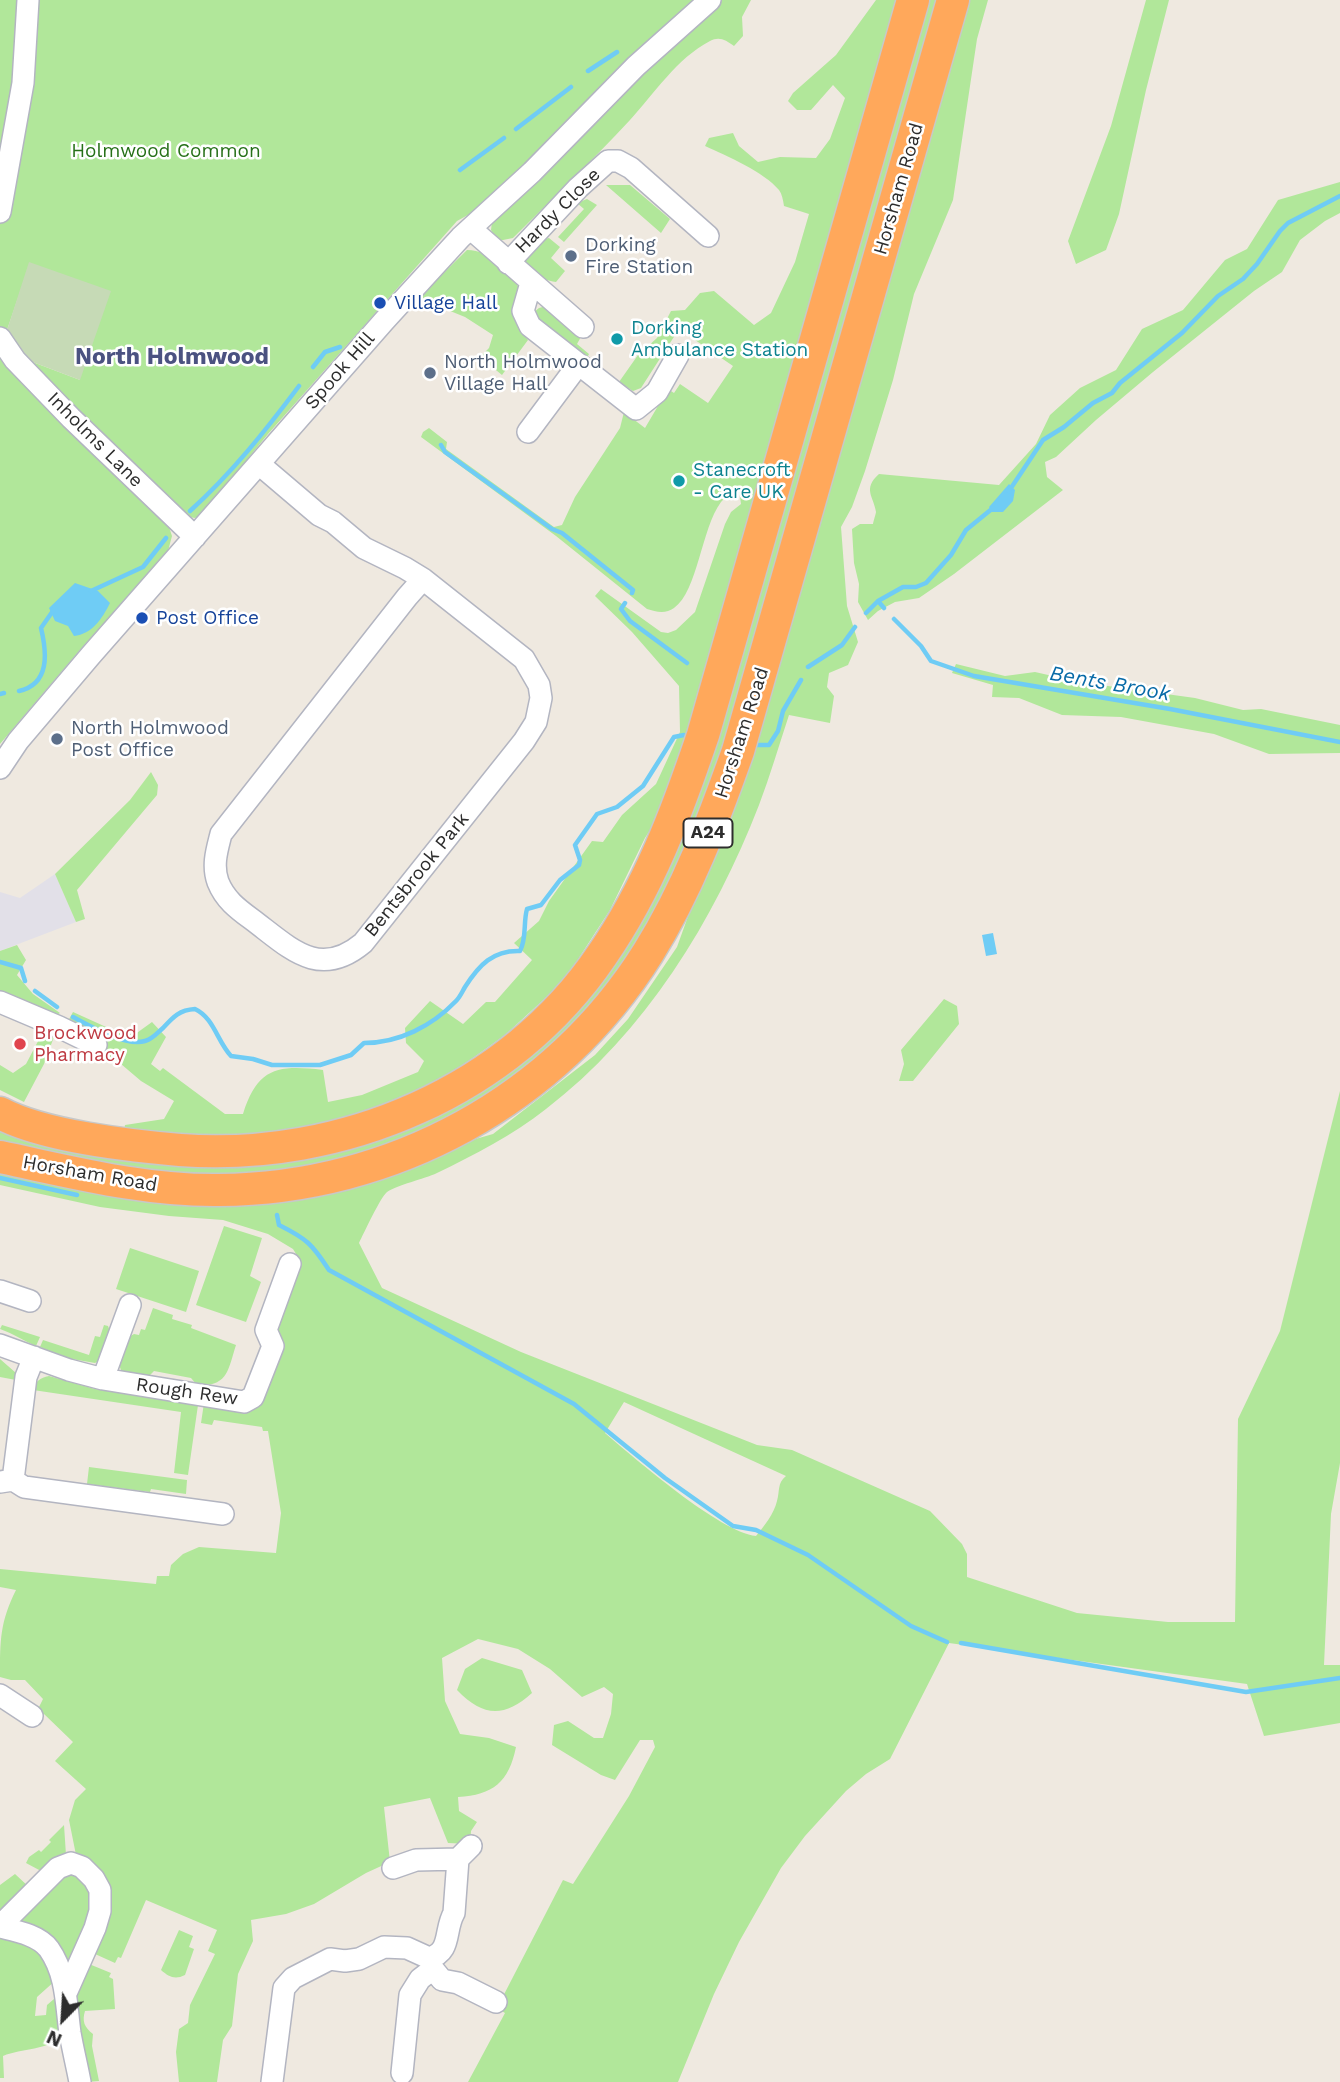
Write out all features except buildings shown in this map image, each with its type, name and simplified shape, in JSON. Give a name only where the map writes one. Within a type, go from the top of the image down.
[{"type":"highway","name":"Horsham Road","points":[[0,1113],[28,1124],[105,1141],[200,1152],[251,1152],[292,1147],[370,1128],[449,1093],[527,1038],[583,981],[622,923],[665,842],[699,746],[913,0]]},
{"type":"highway","name":"Horsham Road","points":[[0,1157],[125,1183],[174,1188],[261,1188],[343,1175],[416,1151],[487,1114],[553,1065],[586,1033],[615,999],[647,954],[697,862],[738,751],[953,0]]},
{"type":"street","points":[[0,212],[23,83],[28,0]]},
{"type":"street","name":"Spook Hill","points":[[0,768],[33,723],[384,321],[471,229],[532,172],[636,66],[710,0]]},
{"type":"street","name":"Hardy Close","points":[[508,262],[578,188],[608,161],[618,161],[631,167],[708,236]]},
{"type":"street","points":[[471,229],[583,327]]},
{"type":"street","points":[[531,283],[523,311],[530,326],[636,409],[657,392],[678,355]]},
{"type":"street","name":"Inholms Lane","points":[[0,338],[15,360],[71,418],[195,537]]},
{"type":"street","points":[[528,432],[578,365]]},
{"type":"street","name":"Bentsbrook Park","points":[[264,458],[324,506],[333,522],[364,548],[423,579],[524,659],[539,685],[541,698],[536,722],[524,741],[363,943],[351,953],[314,959],[296,953],[226,900],[214,867],[216,851],[222,834],[423,579]]},
{"type":"street","points":[[0,1002],[96,1045]]},
{"type":"street","name":"Rough Rew","points":[[0,1345],[69,1370],[103,1379],[244,1402],[253,1397],[274,1346],[266,1330],[290,1264]]},
{"type":"street","points":[[0,1291],[30,1301]]},
{"type":"street","points":[[103,1379],[130,1305]]},
{"type":"street","points":[[34,1357],[26,1377],[6,1481],[24,1487],[223,1514]]},
{"type":"street","points":[[0,1695],[32,1716]]},
{"type":"street","points":[[393,1868],[416,1860],[465,1853],[446,1946],[410,1995],[402,2073]]},
{"type":"street","points":[[67,1991],[100,1911],[100,1890],[94,1879],[82,1867],[71,1863],[58,1868],[0,1926],[29,1935],[49,1948],[67,1991],[70,2033],[80,2082]]},
{"type":"street","points":[[272,2082],[284,1988],[293,1978],[330,1959],[359,1959],[384,1947],[407,1948],[431,1964],[442,1980],[458,1983],[496,2002]]},
{"type":"shaded area","points":[[55,874],[76,922],[0,951],[0,892],[20,898]]},
{"type":"green space","name":"Holmwood Common","points":[[0,0],[751,0],[742,17],[743,36],[734,46],[722,39],[716,39],[687,57],[616,135],[513,238],[498,241],[491,230],[492,222],[497,217],[486,205],[457,221],[268,434],[201,516],[183,516],[168,524],[172,536],[168,551],[0,744]],"holes":[[[30,263],[80,380],[30,361],[7,330]]]},
{"type":"green space","points":[[876,0],[904,0],[704,699],[657,819],[610,910],[564,981],[505,1035],[449,1075],[372,1112],[248,1140],[124,1131],[125,1125],[164,1119],[174,1101],[141,1081],[121,1064],[95,1053],[68,1021],[73,1012],[115,1031],[134,1035],[152,1022],[166,1037],[151,1064],[160,1071],[163,1068],[225,1114],[243,1114],[249,1098],[263,1078],[282,1069],[323,1070],[328,1102],[362,1095],[418,1072],[424,1061],[406,1043],[405,1028],[430,1001],[463,1024],[486,1002],[495,1002],[532,960],[514,943],[539,921],[549,901],[592,841],[603,842],[622,815],[656,784],[680,732],[679,686],[632,632],[595,596],[601,589],[661,632],[676,630],[695,612],[725,524],[731,512],[741,504],[739,490],[723,500],[714,514],[689,588],[682,600],[671,610],[657,612],[647,609],[556,536],[421,437],[429,428],[447,442],[446,449],[554,527],[562,525],[575,497],[620,428],[624,412],[645,428],[668,389],[674,393],[680,384],[708,403],[733,366],[679,329],[641,388],[633,391],[619,382],[638,355],[657,338],[671,311],[685,310],[700,293],[714,291],[754,325],[771,313],[795,262],[809,214],[784,206],[782,195],[772,183],[745,165],[705,146],[709,138],[733,133],[739,146],[758,162],[780,157],[816,158],[830,139],[845,98],[833,85],[811,110],[797,110],[788,101],[793,93],[836,55]]},
{"type":"green space","points":[[921,0],[943,0],[727,758],[668,899],[592,1014],[506,1091],[345,1166],[213,1182],[0,1151],[0,1123],[165,1159],[452,1101],[638,915]]},
{"type":"green space","points":[[966,0],[988,0],[977,39],[953,200],[914,294],[893,380],[865,471],[852,507],[841,527],[847,606],[858,642],[848,665],[829,673],[827,687],[834,696],[830,723],[789,715],[759,805],[721,891],[673,972],[615,1046],[582,1079],[520,1127],[437,1173],[387,1192],[359,1243],[382,1288],[521,1352],[757,1445],[792,1450],[930,1511],[962,1544],[967,1554],[967,1577],[1077,1613],[1168,1622],[1235,1622],[1238,1419],[1280,1331],[1340,1091],[1340,1463],[1331,1514],[1324,1665],[1340,1665],[1340,1723],[1264,1736],[1247,1684],[949,1643],[890,1759],[846,1791],[805,1836],[781,1868],[739,1942],[714,1994],[678,2082],[468,2082],[505,2013],[497,2008],[563,1880],[573,1884],[629,1796],[655,1747],[653,1740],[640,1740],[615,1780],[601,1775],[552,1745],[554,1725],[568,1721],[594,1738],[603,1738],[611,1714],[613,1694],[604,1687],[582,1697],[550,1669],[518,1649],[478,1639],[442,1658],[445,1701],[460,1734],[489,1738],[516,1747],[509,1769],[498,1784],[481,1793],[458,1797],[459,1811],[477,1822],[471,1831],[470,1844],[448,1843],[430,1798],[384,1807],[390,1862],[314,1904],[286,1914],[251,1920],[253,1941],[238,1974],[232,2026],[223,2040],[217,2082],[179,2082],[176,2052],[179,2029],[188,2023],[190,2005],[215,1954],[208,1951],[217,1930],[146,1900],[121,1958],[118,1957],[115,1963],[95,1954],[103,1928],[76,1855],[69,1820],[75,1800],[86,1789],[55,1761],[73,1742],[44,1714],[41,1717],[37,1711],[43,1699],[25,1680],[0,1677],[2,1632],[16,1590],[0,1587],[0,1569],[156,1584],[157,1576],[169,1576],[171,1565],[183,1554],[199,1547],[276,1553],[281,1513],[268,1431],[263,1431],[262,1427],[214,1420],[212,1425],[201,1423],[204,1403],[253,1410],[260,1395],[265,1396],[285,1346],[274,1334],[301,1262],[293,1249],[268,1234],[223,1220],[100,1207],[0,1185],[0,1165],[155,1193],[451,1146],[493,1134],[595,1055],[628,1019],[677,947],[700,883]],"holes":[[[624,1402],[786,1476],[780,1484],[774,1511],[756,1536],[741,1532],[700,1509],[605,1433]]]},
{"type":"green space","points":[[1146,0],[1169,0],[1119,214],[1106,250],[1076,264],[1068,241],[1111,126]]},
{"type":"green space","points":[[1340,182],[1340,213],[1300,240],[1282,272],[1254,291],[1153,372],[1056,457],[1045,462],[1047,477],[1063,490],[919,598],[895,602],[868,620],[858,602],[859,584],[854,563],[852,529],[860,524],[873,524],[876,512],[870,489],[879,474],[999,485],[1036,444],[1050,415],[1080,388],[1116,370],[1142,329],[1183,310],[1225,260],[1247,249],[1278,200]]},
{"type":"green space","points":[[606,185],[630,185],[670,219],[661,233]]},
{"type":"green space","points":[[587,199],[597,205],[564,242],[558,237],[584,209],[577,203]]},
{"type":"green space","points":[[549,238],[560,247],[551,258],[565,271],[556,282],[535,275],[523,257],[538,240]]},
{"type":"green space","points":[[467,250],[480,252],[490,258],[513,277],[519,289],[520,324],[528,340],[502,375],[480,357],[489,348],[493,335],[465,317],[418,298]]},
{"type":"green space","points":[[29,262],[111,291],[80,380],[30,361],[7,330]]},
{"type":"green space","points":[[546,306],[582,335],[577,344],[589,354],[586,360],[534,320],[534,312]]},
{"type":"green space","points":[[956,664],[1005,676],[1035,672],[1079,682],[1195,698],[1243,710],[1261,709],[1340,725],[1340,753],[1269,754],[1214,734],[1121,717],[1062,715],[1019,698],[992,697],[993,685],[952,673]]},
{"type":"green space","points":[[151,772],[158,785],[157,795],[77,890],[85,919],[76,922],[55,874],[130,800]]},
{"type":"green space","points":[[17,945],[26,960],[17,975],[33,994],[60,1013],[54,1017],[0,996],[0,951]]},
{"type":"green space","points":[[944,999],[957,1006],[959,1024],[913,1081],[899,1081],[904,1064],[901,1050]]},
{"type":"green space","points":[[45,1028],[55,1034],[44,1064],[24,1102],[0,1090],[0,1065],[13,1073],[26,1064]]},
{"type":"green space","points":[[224,1226],[262,1238],[250,1276],[261,1282],[246,1322],[196,1305]]},
{"type":"green space","points":[[130,1248],[199,1271],[186,1312],[116,1289]]},
{"type":"green space","points":[[153,1308],[173,1315],[172,1319],[192,1325],[191,1328],[236,1345],[228,1369],[221,1380],[197,1385],[191,1378],[154,1371],[148,1377],[122,1372],[118,1363],[127,1338],[134,1334],[139,1335],[141,1329],[145,1330]]},
{"type":"green space","points":[[2,1325],[40,1337],[36,1346],[0,1329]]},
{"type":"green space","points":[[104,1325],[108,1326],[111,1334],[102,1359],[95,1363],[66,1358],[40,1347],[43,1340],[89,1355],[95,1336],[100,1337]]},
{"type":"green space","points":[[0,1359],[16,1373],[16,1380],[0,1377]]},
{"type":"green space","points":[[49,1376],[95,1389],[198,1405],[188,1475],[174,1473],[181,1412],[33,1390],[38,1380]]},
{"type":"green space","points":[[89,1467],[187,1480],[186,1494],[87,1484]]},
{"type":"green space","points":[[482,1658],[522,1670],[532,1693],[512,1707],[494,1711],[467,1699],[457,1690],[465,1669]]},
{"type":"green space","points":[[64,1825],[66,1855],[41,1871],[26,1863],[29,1857],[39,1850],[41,1852],[51,1842],[49,1840]]},
{"type":"green space","points":[[72,1870],[92,1890],[93,1905],[72,1965],[65,1968],[16,1926],[42,1889]]},
{"type":"green space","points":[[15,1874],[29,1887],[0,1916],[0,1885]]},
{"type":"green space","points":[[179,1930],[193,1936],[189,1947],[194,1949],[185,1975],[175,1977],[161,1970]]},
{"type":"green space","points":[[0,1934],[36,1945],[56,1980],[37,1997],[35,2016],[46,2015],[47,2005],[54,1999],[60,2001],[62,2037],[42,2047],[3,2056],[4,2078],[0,2078]]},
{"type":"green space","points":[[89,1964],[111,1973],[109,1977],[113,1979],[115,2009],[85,2011],[84,2024],[93,2034],[92,2046],[99,2081],[86,2082],[72,1992]]},
{"type":"water","points":[[1009,484],[1015,490],[1013,501],[1003,512],[992,512],[989,507]]},
{"type":"water","points":[[75,583],[98,591],[110,603],[96,625],[74,636],[68,626],[55,621],[49,608]]},
{"type":"water","points":[[993,933],[997,954],[986,956],[982,935]]},
{"type":"waterway","points":[[588,71],[617,52]]},
{"type":"waterway","points":[[516,129],[571,87]]},
{"type":"waterway","points":[[460,170],[504,138]]},
{"type":"waterway","points":[[1009,491],[1043,440],[1093,403],[1112,393],[1120,383],[1182,333],[1218,296],[1243,279],[1288,223],[1340,196]]},
{"type":"waterway","points":[[313,367],[325,352],[340,347]]},
{"type":"waterway","points":[[190,511],[220,482],[299,386]]},
{"type":"waterway","points":[[441,445],[445,452],[552,529],[562,533],[633,590],[632,593]]},
{"type":"waterway","points":[[866,613],[878,601],[903,587],[916,587],[926,583],[951,555],[966,530],[993,508]]},
{"type":"waterway","points":[[91,591],[143,567],[166,538]]},
{"type":"waterway","name":"Bents Brook","points":[[878,601],[884,608]]},
{"type":"waterway","points":[[625,603],[621,609],[630,621],[687,663]]},
{"type":"waterway","points":[[19,691],[36,682],[41,675],[45,657],[41,628],[55,608]]},
{"type":"waterway","name":"Bents Brook","points":[[894,619],[921,646],[931,661],[974,676],[1170,709],[1340,742]]},
{"type":"waterway","name":"Bents Brook","points":[[808,667],[842,645],[855,627]]},
{"type":"waterway","name":"Bents Brook","points":[[755,745],[769,745],[778,731],[783,711],[801,680]]},
{"type":"waterway","points":[[0,694],[4,693]]},
{"type":"waterway","name":"Bents Brook","points":[[73,1017],[108,1035],[137,1042],[153,1037],[180,1013],[195,1009],[207,1018],[231,1056],[272,1065],[320,1065],[351,1055],[364,1043],[390,1040],[414,1031],[447,1010],[488,960],[502,953],[520,951],[527,909],[541,905],[560,880],[579,865],[575,845],[597,814],[617,807],[643,786],[674,737],[684,735]]},
{"type":"waterway","name":"Bents Brook","points":[[0,962],[21,968],[25,981]]},
{"type":"waterway","name":"Bents Brook","points":[[35,991],[57,1007]]},
{"type":"waterway","points":[[0,1178],[77,1195]]},
{"type":"waterway","points":[[277,1215],[279,1225],[308,1243],[329,1270],[574,1404],[665,1478],[733,1526],[756,1530],[808,1555],[911,1626],[947,1642]]},
{"type":"waterway","points":[[961,1643],[1246,1692],[1340,1678]]},
{"type":"place","name":"Dorking Fire Station","points":[[571,256]]},
{"type":"place","name":"Village Hall","points":[[380,303]]},
{"type":"place","name":"Dorking Ambulance Station","points":[[617,339]]},
{"type":"place","name":"North Holmwood Village Hall","points":[[430,373]]},
{"type":"place","name":"Stanecroft - Care UK","points":[[679,481]]},
{"type":"place","name":"Post Office","points":[[142,618]]},
{"type":"place","name":"North Holmwood Post Office","points":[[57,739]]},
{"type":"place","name":"Brockwood Pharmacy","points":[[20,1044]]},
{"type":"district","name":"North Holmwood","points":[[172,357]]}]
